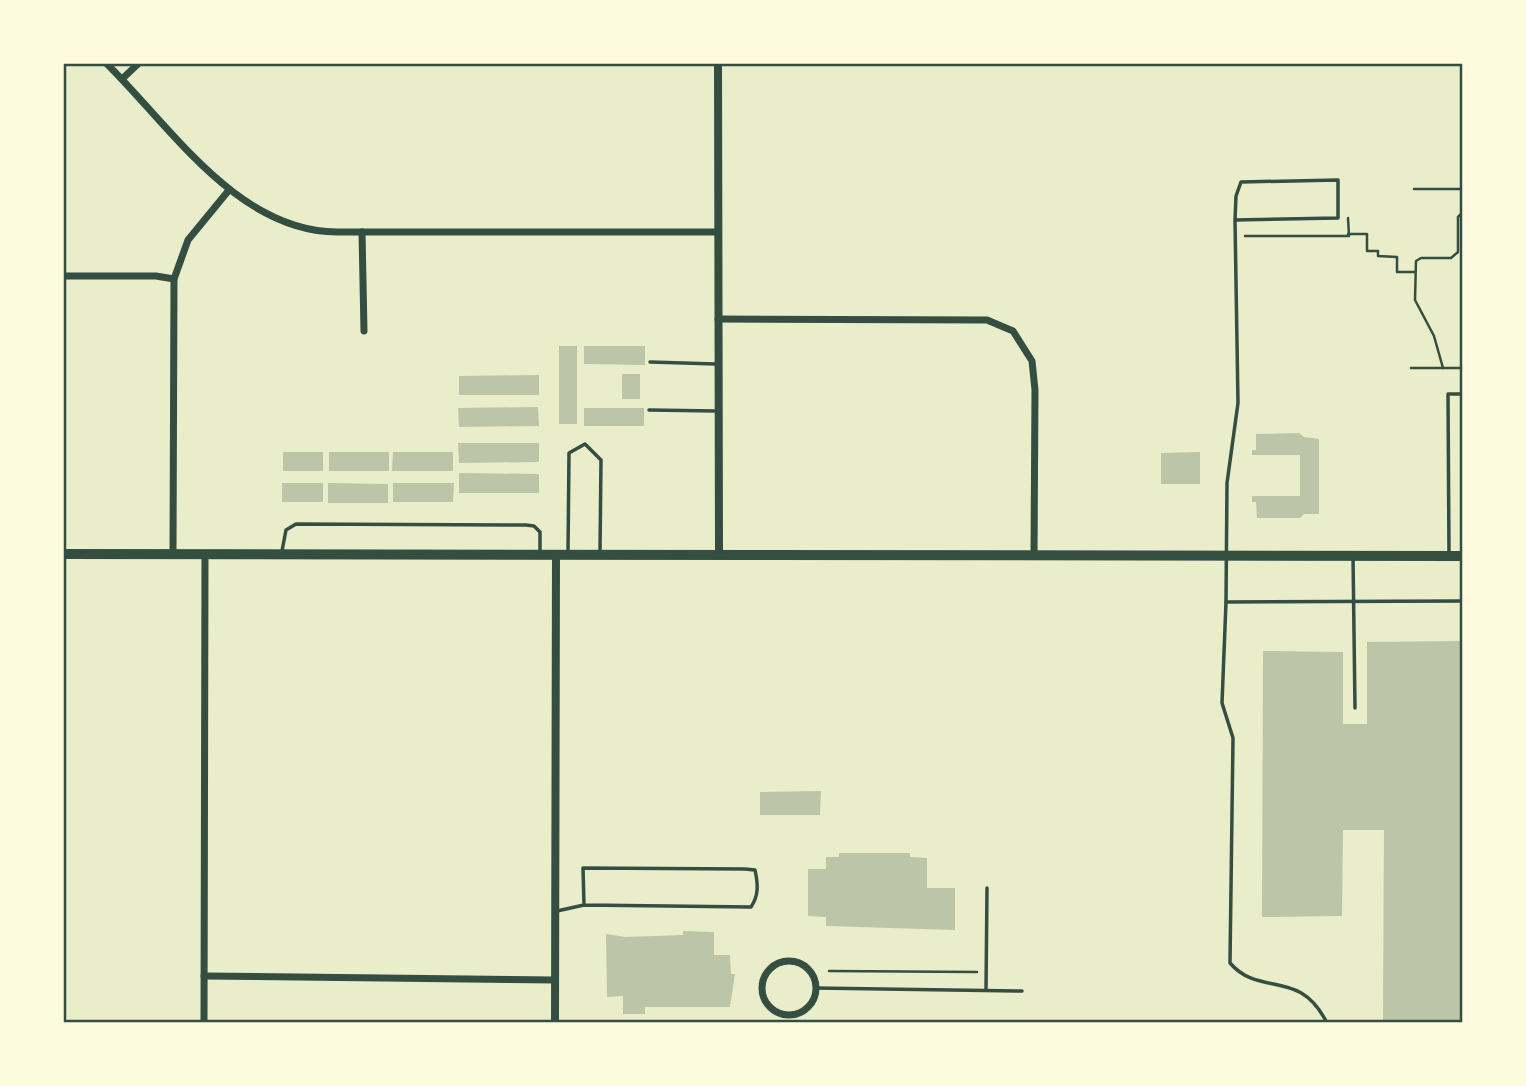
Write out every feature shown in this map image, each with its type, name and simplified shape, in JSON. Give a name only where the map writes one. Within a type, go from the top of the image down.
[{"type":"main road","points":[[63,554],[1463,556]]},
{"type":"street","points":[[106,63],[229,190],[285,224],[323,232],[718,232]]},
{"type":"street","points":[[122,79],[139,63]]},
{"type":"street","points":[[718,63],[719,555]]},
{"type":"street","points":[[173,554],[174,279],[188,240],[229,190]]},
{"type":"street","points":[[362,232],[365,331]]},
{"type":"street","points":[[63,276],[156,276],[174,279]]},
{"type":"street","points":[[718,319],[987,320],[1008,326],[1022,341],[1034,371],[1034,556]]},
{"type":"street","points":[[204,1023],[205,554]]},
{"type":"street","points":[[555,1023],[556,555]]},
{"type":"street","points":[[789,961],[798,963],[811,973],[815,988],[810,1005],[788,1019],[765,1001],[762,983],[772,967],[789,961]]},
{"type":"street","points":[[204,976],[554,980]]},
{"type":"lane","points":[[1235,220],[1338,218],[1338,180],[1241,182],[1236,196],[1235,220],[1238,403],[1227,483],[1222,704],[1233,738],[1230,963],[1247,977],[1308,995],[1327,1023]]},
{"type":"lane","points":[[650,362],[719,364]]},
{"type":"lane","points":[[1449,555],[1448,394],[1463,394]]},
{"type":"lane","points":[[649,410],[718,411]]},
{"type":"lane","points":[[568,555],[569,453],[585,444],[601,460],[600,555]]},
{"type":"lane","points":[[282,554],[286,530],[296,524],[534,526],[540,532],[540,555]]},
{"type":"lane","points":[[1353,556],[1354,708]]},
{"type":"lane","points":[[1226,602],[1463,601]]},
{"type":"lane","points":[[555,911],[584,905],[751,907],[757,898],[757,881],[755,870],[745,869],[583,867],[584,905]]},
{"type":"lane","points":[[986,990],[987,888]]},
{"type":"lane","points":[[815,988],[1022,990]]},
{"type":"path","points":[[1414,190],[1463,189]]},
{"type":"path","points":[[1443,368],[1434,336],[1417,308],[1416,261],[1421,258],[1451,258],[1458,252],[1458,217],[1463,212]]},
{"type":"path","points":[[1348,234],[1367,234],[1367,251],[1378,251],[1378,256],[1397,257],[1397,272],[1415,272]]},
{"type":"path","points":[[1411,368],[1463,369]]},
{"type":"path","points":[[830,971],[987,972]]},
{"type":"building","points":[[559,346],[577,346],[577,424],[559,424]]},
{"type":"building","points":[[584,346],[645,346],[645,365],[584,364]]},
{"type":"building","points":[[622,374],[640,374],[640,399],[622,399]]},
{"type":"building","points":[[539,375],[539,395],[459,395],[459,376]]},
{"type":"building","points":[[538,407],[539,426],[459,427],[458,408]]},
{"type":"building","points":[[584,408],[644,408],[644,426],[584,426]]},
{"type":"building","points":[[1299,433],[1304,437],[1319,439],[1319,514],[1304,514],[1300,518],[1257,518],[1256,502],[1252,502],[1252,496],[1300,496],[1300,455],[1252,455],[1252,450],[1256,450],[1256,434]]},
{"type":"building","points":[[458,443],[539,443],[539,462],[459,463]]},
{"type":"building","points":[[283,452],[323,452],[323,471],[283,471]]},
{"type":"building","points":[[329,452],[389,452],[389,471],[329,471]]},
{"type":"building","points":[[393,452],[453,452],[453,471],[392,471]]},
{"type":"building","points":[[1200,452],[1200,484],[1161,484],[1161,453]]},
{"type":"building","points":[[459,473],[539,474],[539,493],[459,493]]},
{"type":"building","points":[[282,483],[323,483],[323,502],[282,502]]},
{"type":"building","points":[[328,483],[388,484],[388,503],[328,503]]},
{"type":"building","points":[[393,483],[454,483],[453,502],[393,502]]},
{"type":"building","points":[[1463,641],[1463,1023],[1383,1023],[1384,830],[1343,830],[1342,916],[1262,917],[1263,651],[1343,652],[1343,724],[1367,724],[1367,642]]},
{"type":"building","points":[[821,791],[820,815],[760,815],[760,792]]},
{"type":"building","points":[[839,853],[910,853],[910,857],[927,858],[927,888],[955,888],[955,930],[826,926],[826,917],[808,916],[808,869],[826,869],[826,857],[839,857]]},
{"type":"building","points":[[683,931],[714,932],[714,955],[730,955],[731,974],[735,974],[730,1007],[645,1007],[645,1014],[623,1014],[623,996],[607,997],[606,934],[625,937],[683,935]]}]
